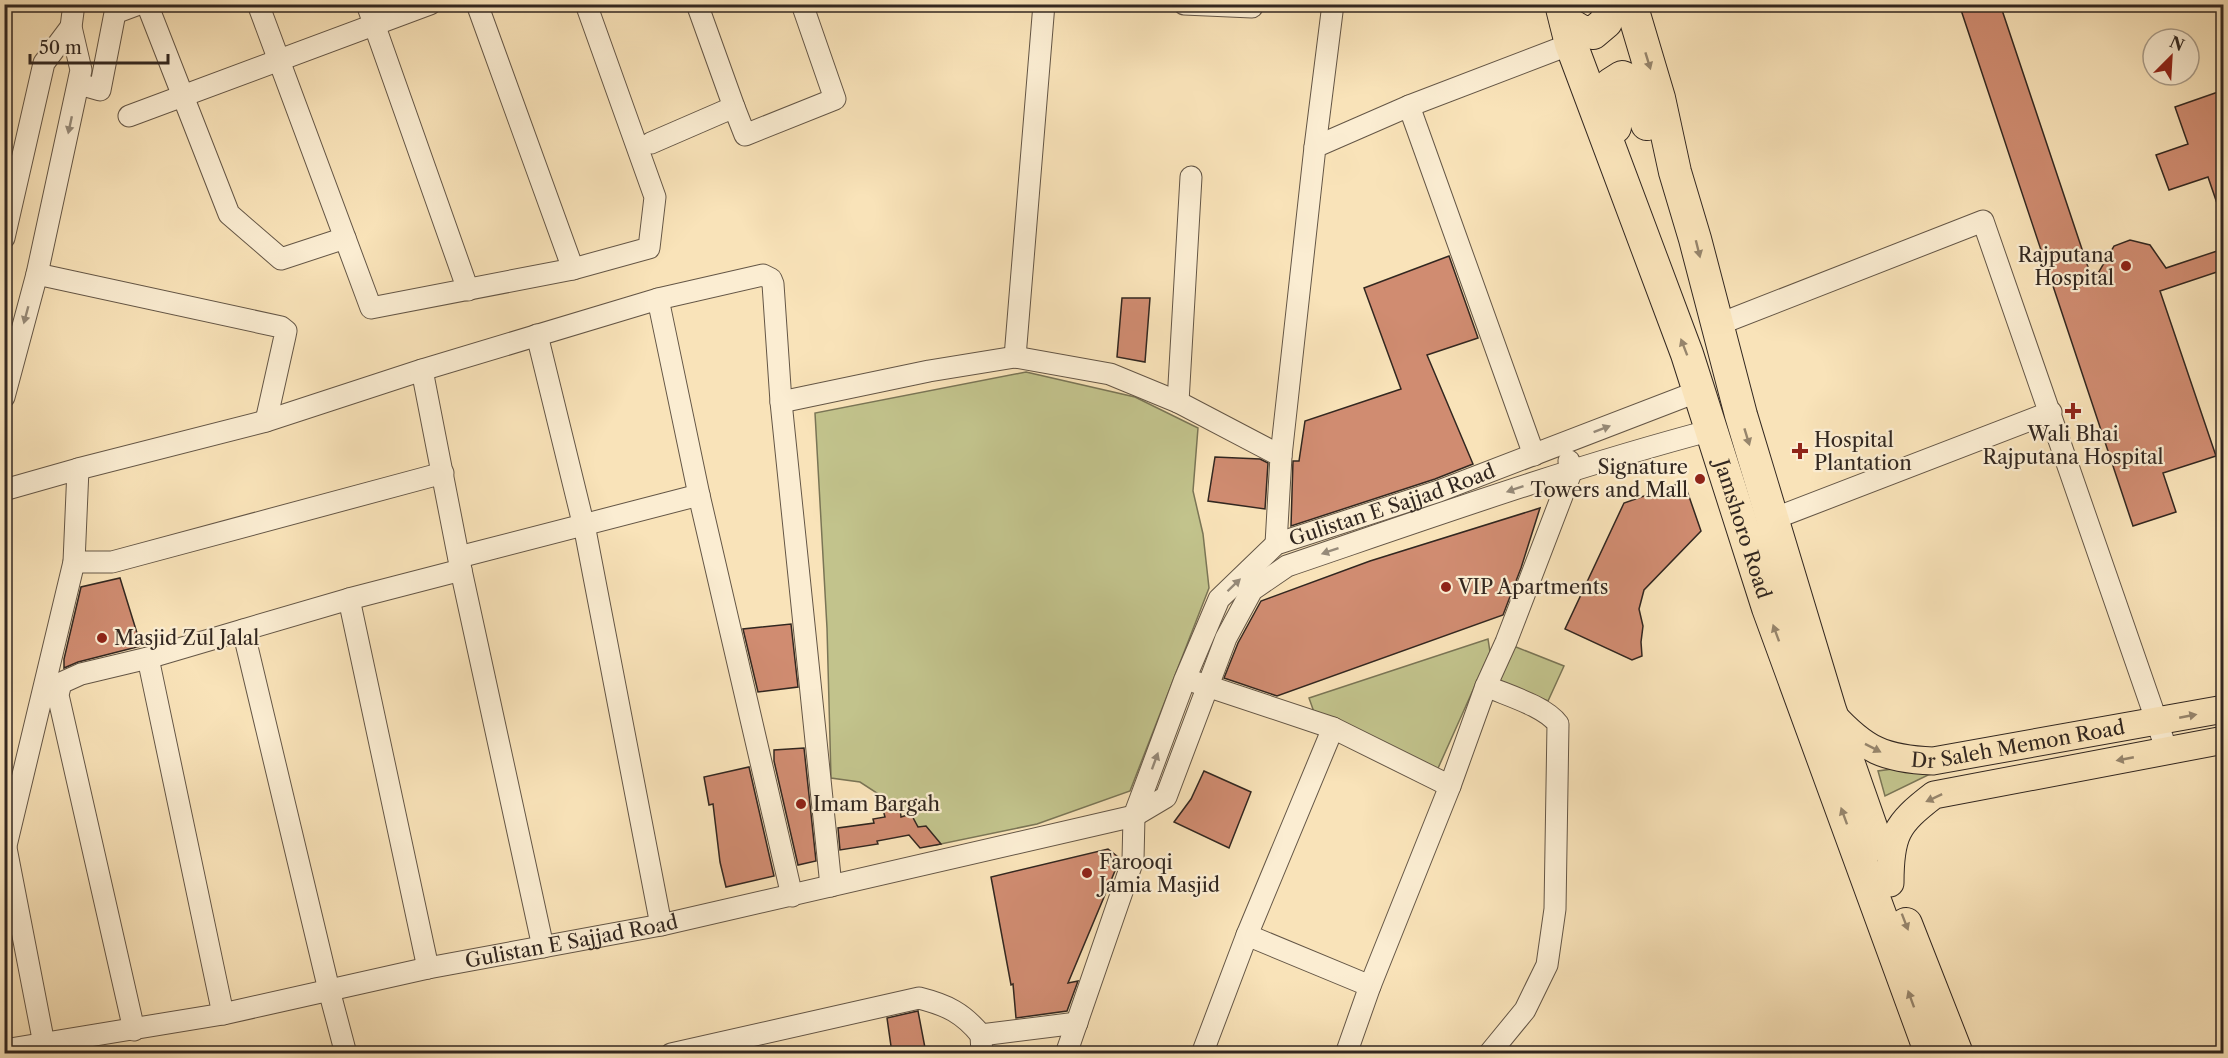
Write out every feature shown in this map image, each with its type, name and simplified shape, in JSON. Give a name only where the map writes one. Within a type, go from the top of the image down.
[{"type":"highway","points":[[1566,23],[1581,31],[1593,33],[1606,22],[1610,4]]},
{"type":"highway","name":"Jamshoro Road","points":[[1631,4],[1659,98],[1675,172],[1741,416],[1830,710],[1890,883],[1957,1053]]},
{"type":"highway","name":"Jamshoro Road","points":[[1566,23],[1700,391],[1767,608],[1931,1053]]},
{"type":"highway","points":[[1643,235],[1611,110],[1608,95],[1611,84],[1622,78],[1629,80],[1636,92],[1647,125],[1675,172]]},
{"type":"main road","name":"Dr Saleh Memon Road","points":[[1830,710],[1853,736],[1881,753],[1907,760],[1933,761],[2223,709]]},
{"type":"main road","name":"Dr Saleh Memon Road","points":[[1890,883],[1890,854],[1897,834],[1910,813],[1935,795],[2223,740]]},
{"type":"street","points":[[4,397],[37,274],[79,84],[81,70],[71,27],[74,4]]},
{"type":"street","points":[[79,84],[99,90],[115,14],[139,4]]},
{"type":"street","points":[[147,4],[229,214],[282,259],[345,238]]},
{"type":"street","points":[[258,4],[371,308],[573,269],[649,248],[655,197],[586,4]]},
{"type":"street","points":[[367,4],[468,290]]},
{"type":"street","points":[[129,116],[430,4]]},
{"type":"street","points":[[477,4],[573,269]]},
{"type":"street","points":[[697,4],[745,135],[835,99],[802,4]]},
{"type":"street","points":[[1015,357],[1044,4]]},
{"type":"street","points":[[1184,4],[1252,7],[1252,4]]},
{"type":"street","points":[[1276,544],[1281,456],[1333,4]]},
{"type":"street","points":[[1315,147],[1409,106],[1566,23]]},
{"type":"street","points":[[4,238],[44,63],[71,27]]},
{"type":"street","points":[[1409,106],[1534,455]]},
{"type":"street","points":[[651,143],[734,107]]},
{"type":"street","points":[[1178,402],[1191,177]]},
{"type":"street","points":[[1717,325],[1983,221],[2167,751]]},
{"type":"street","points":[[37,274],[281,327],[286,331],[266,421]]},
{"type":"street","points":[[4,490],[266,421],[422,370],[658,299],[763,274],[771,279],[773,284],[781,402],[831,886]]},
{"type":"street","points":[[658,299],[699,495],[792,896]]},
{"type":"street","points":[[537,335],[583,524],[661,925]]},
{"type":"street","points":[[781,402],[929,371],[1015,357],[1110,374],[1178,402],[1281,456]]},
{"type":"street","points":[[422,370],[460,563],[543,947]]},
{"type":"street","name":"Gulistan E Sajjad Road","points":[[1134,816],[1185,679],[1220,599],[1276,544],[1439,491],[1700,391]]},
{"type":"street","points":[[1773,519],[2051,412]]},
{"type":"street","name":"Gulistan E Sajjad Road","points":[[25,1049],[223,1014],[428,968],[661,925],[1134,816],[1166,797],[1226,638],[1252,590],[1287,566],[1572,470],[1712,430]]},
{"type":"street","points":[[1346,1053],[1370,986],[1450,786],[1486,686],[1509,634],[1572,470],[1563,444]]},
{"type":"street","points":[[25,1049],[5,851],[74,562],[78,469]]},
{"type":"street","points":[[74,562],[111,562],[443,473]]},
{"type":"street","points":[[134,1029],[58,695],[61,683],[71,678],[148,658],[349,599],[583,524],[699,495]]},
{"type":"street","points":[[349,599],[428,968]]},
{"type":"street","points":[[243,630],[346,1053]]},
{"type":"street","points":[[148,658],[223,1014]]},
{"type":"street","points":[[1185,679],[1333,728],[1450,786]]},
{"type":"street","points":[[1486,686],[1552,716],[1558,724],[1555,909],[1547,965],[1525,1010],[1489,1053]]},
{"type":"street","points":[[1202,1053],[1247,935],[1333,728]]},
{"type":"street","points":[[1066,1053],[1133,860],[1134,816]]},
{"type":"street","points":[[1247,935],[1370,986]]},
{"type":"street","points":[[671,1053],[919,998],[957,1011],[971,1023],[981,1044],[1077,1023]]},
{"type":"green space","points":[[1026,372],[1135,397],[1198,428],[1193,491],[1203,534],[1209,588],[1130,791],[1037,824],[936,845],[900,808],[860,782],[831,778],[827,628],[815,413]]},
{"type":"green space","points":[[1488,639],[1490,652],[1435,775],[1315,715],[1309,698]]},
{"type":"green space","points":[[1511,645],[1564,666],[1548,701],[1492,677]]},
{"type":"green space","points":[[1994,755],[1994,759],[1928,775],[1885,796],[1878,771]]},
{"type":"building","name":"Rajputana Hospital","points":[[1959,4],[2000,4],[2093,282],[2114,246],[2130,240],[2150,245],[2166,268],[2223,249],[2223,270],[2160,291],[2216,456],[2163,473],[2176,512],[2133,526]]},
{"type":"building","points":[[2218,92],[2223,108],[2223,215],[2221,215],[2208,177],[2169,190],[2156,155],[2188,144],[2175,107]]},
{"type":"building","points":[[1449,256],[1478,338],[1427,355],[1473,464],[1435,479],[1291,526],[1293,461],[1299,461],[1305,421],[1401,389],[1364,288]]},
{"type":"building","points":[[1122,298],[1150,298],[1145,362],[1117,357]]},
{"type":"building","points":[[1215,457],[1260,459],[1268,463],[1265,509],[1208,501]]},
{"type":"building","points":[[1684,482],[1701,531],[1644,590],[1639,609],[1643,626],[1642,656],[1632,660],[1565,629],[1624,503]]},
{"type":"building","points":[[1540,508],[1503,615],[1277,696],[1224,678],[1238,643],[1261,601],[1370,561]]},
{"type":"building","name":"Masjid Zul Jalal","points":[[120,578],[141,646],[78,662],[64,668],[64,659],[81,587]]},
{"type":"building","points":[[791,624],[798,687],[758,692],[743,629]]},
{"type":"building","name":"Imam Bargah","points":[[804,748],[816,861],[798,865],[774,761],[774,750]]},
{"type":"building","points":[[749,767],[774,876],[726,887],[720,862],[713,804],[709,805],[704,777]]},
{"type":"building","points":[[1204,771],[1251,792],[1229,848],[1174,822],[1191,799]]},
{"type":"building","points":[[900,808],[901,817],[911,814],[918,827],[926,826],[941,844],[920,848],[909,835],[877,841],[878,844],[840,850],[838,828],[874,823],[873,819],[885,817],[883,810]]},
{"type":"building","points":[[1108,849],[1117,856],[1117,866],[1068,983],[1078,981],[1067,1011],[1016,1018],[1013,984],[1011,985],[991,877]]},
{"type":"building","points":[[918,1011],[926,1053],[892,1053],[887,1018]]},
{"type":"place","name":"Rajputana Hospital","points":[[2126,266]]},
{"type":"place","name":"Wali Bhai Rajputana Hospital","points":[[2073,411]]},
{"type":"place","name":"Hospital Plantation","points":[[1800,451]]},
{"type":"place","name":"Signature Towers and Mall","points":[[1700,479]]},
{"type":"place","name":"VIP Apartments","points":[[1446,587]]},
{"type":"place","name":"Masjid Zul Jalal","points":[[102,638]]},
{"type":"place","name":"Imam Bargah","points":[[801,804]]},
{"type":"place","name":"Farooqi Jamia Masjid","points":[[1087,873]]}]
